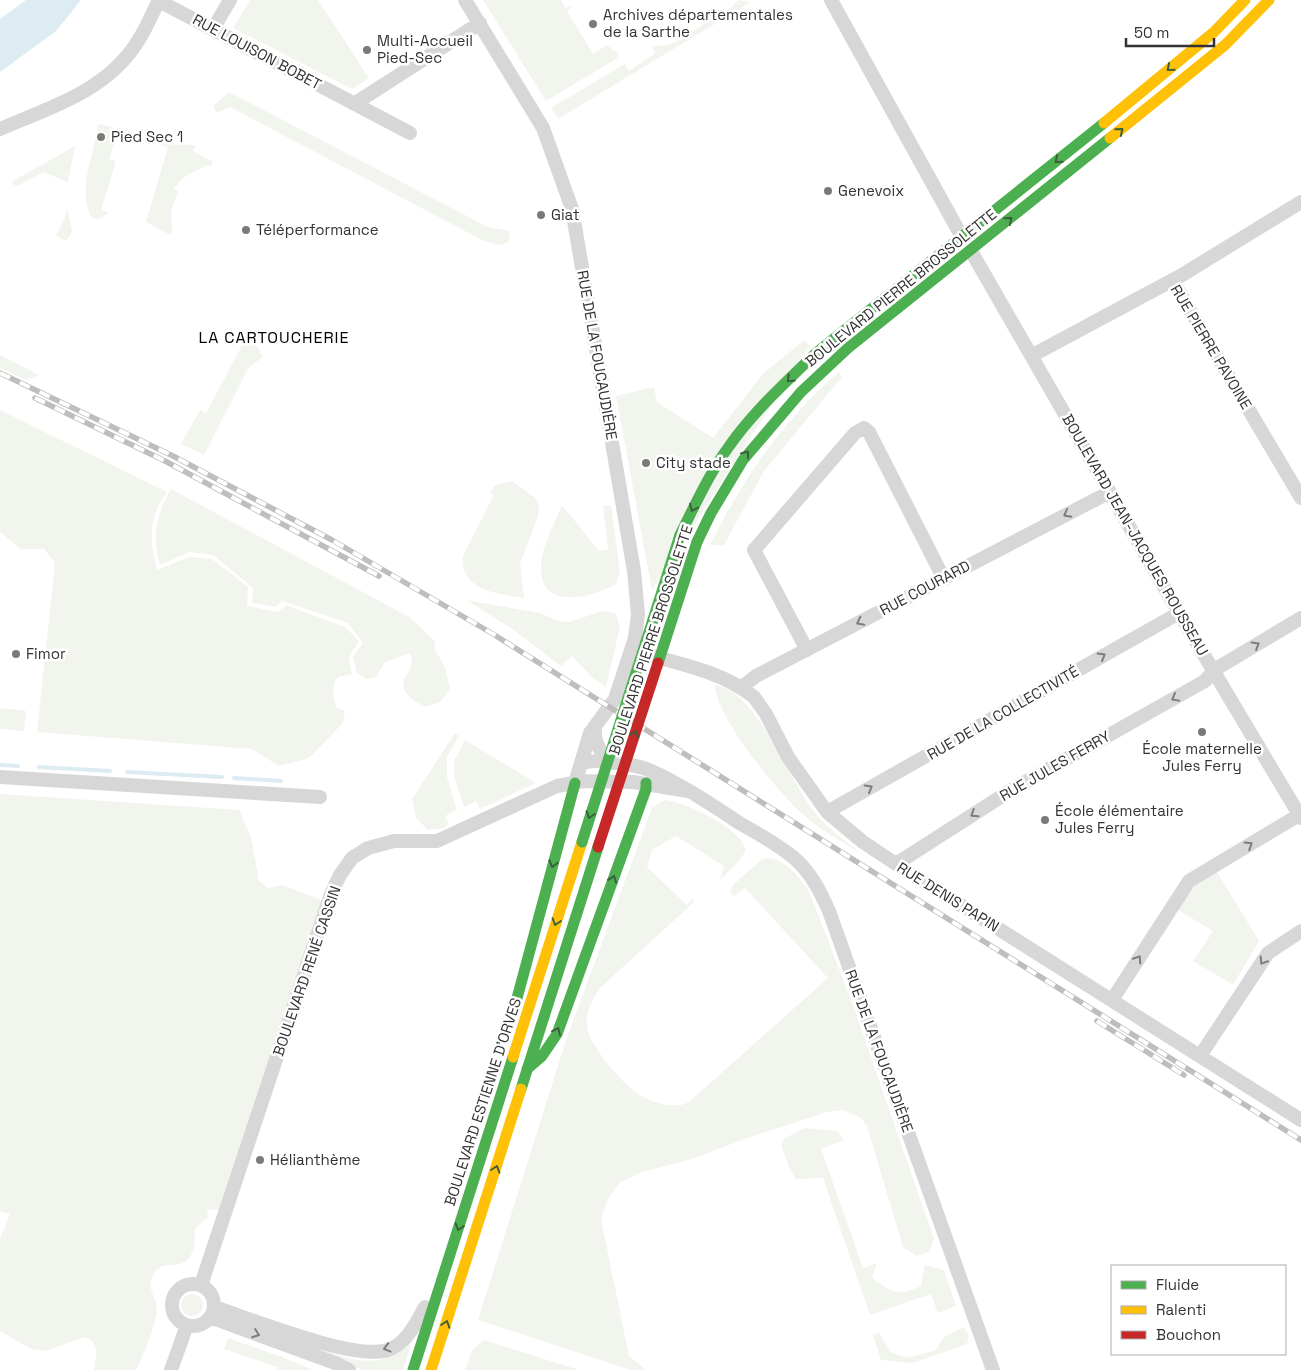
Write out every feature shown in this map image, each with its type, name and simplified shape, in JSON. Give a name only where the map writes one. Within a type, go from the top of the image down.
[{"type":"main road","name":"BOULEVARD PIERRE BROSSOLETTE","points":[[582,842],[680,536],[697,500],[730,445],[772,395],[816,353],[1214,32],[1245,0]]},
{"type":"main road","name":"BOULEVARD PIERRE BROSSOLETTE","points":[[528,1069],[697,542],[719,497],[743,458],[785,406],[848,348],[953,266],[1225,46],[1269,0]]},
{"type":"main road","points":[[503,1086],[501,1071],[509,1029],[575,783]]},
{"type":"main road","points":[[431,1370],[528,1069],[542,1056],[557,1034],[646,789],[646,783]]},
{"type":"main road","name":"BOULEVARD ESTIENNE D'ORVES","points":[[413,1370],[582,842]]},
{"type":"street","points":[[0,129],[82,94],[97,84],[122,63],[138,41],[159,0]]},
{"type":"street","name":"RUE LOUISON BOBET","points":[[159,0],[410,133]]},
{"type":"street","points":[[213,29],[230,0]]},
{"type":"street","name":"RUE DE LA FOUCAUDIÈRE","points":[[465,0],[543,128],[572,209],[635,579],[638,614],[631,650],[615,698],[590,733],[582,764]]},
{"type":"street","points":[[831,0],[962,237]]},
{"type":"street","points":[[354,104],[480,23]]},
{"type":"street","points":[[1172,280],[1301,202]]},
{"type":"street","name":"BOULEVARD JEAN-JACQUES ROUSSEAU","points":[[971,251],[1033,355],[1039,371],[1179,613],[1300,816]]},
{"type":"street","name":"RUE PIERRE PAVOINE","points":[[1033,355],[1172,280],[1301,498]]},
{"type":"street","points":[[807,650],[754,550],[855,434],[864,428],[869,432],[944,579]]},
{"type":"street","name":"RUE COURARD","points":[[742,687],[756,676],[1110,492]]},
{"type":"street","name":"RUE DE LA COLLECTIVITÉ","points":[[827,812],[1179,613]]},
{"type":"street","name":"RUE JULES FERRY","points":[[896,864],[1013,788],[1206,681],[1214,670],[1301,618]]},
{"type":"street","name":"RUE DENIS PAPIN","points":[[631,650],[728,678],[742,687],[754,697],[766,714],[788,757],[827,812],[863,842],[1301,1120]]},
{"type":"street","points":[[595,726],[596,743],[605,756],[617,764]]},
{"type":"street","name":"RUE DE LA FOUCAUDIÈRE","points":[[582,764],[589,760],[649,770],[688,791],[794,858],[820,890],[993,1370]]},
{"type":"street","points":[[575,783],[582,764]]},
{"type":"street","points":[[634,766],[642,771],[646,783]]},
{"type":"street","points":[[0,777],[320,797]]},
{"type":"street","name":"RUE DE LA FOUCAUDIÈRE","points":[[575,783],[584,781],[646,783],[688,791]]},
{"type":"street","name":"BOULEVARD RENÉ CASSIN","points":[[201,1285],[331,894],[340,874],[352,858],[368,848],[394,841],[436,841],[557,786],[575,783]]},
{"type":"street","points":[[1112,1000],[1190,882],[1300,816]]},
{"type":"street","points":[[1200,1056],[1268,953],[1301,931]]},
{"type":"street","points":[[212,1312],[327,1344],[367,1352],[387,1350],[404,1340],[416,1324],[445,1270]]},
{"type":"street","points":[[188,1284],[201,1285],[209,1290],[213,1297],[212,1312],[198,1326],[187,1325],[176,1319],[172,1312],[172,1297],[181,1286],[188,1284]]},
{"type":"street","points":[[212,1312],[349,1370]]},
{"type":"street","points":[[171,1370],[187,1325]]},
{"type":"shaded area","points":[[26,0],[81,0],[56,31],[0,72],[0,19]]},
{"type":"shaded area","points":[[250,0],[318,0],[369,78],[354,88],[350,88],[233,28]]},
{"type":"shaded area","points":[[483,0],[561,0],[565,8],[569,6],[571,8],[567,11],[593,54],[607,45],[619,54],[616,59],[546,101]]},
{"type":"shaded area","points":[[738,0],[751,2],[558,119],[551,108],[625,64],[629,71],[655,53],[652,46],[668,45],[677,41],[732,7]]},
{"type":"shaded area","points":[[229,92],[488,227],[510,231],[509,242],[499,245],[484,241],[230,107],[217,113],[213,106]]},
{"type":"shaded area","points":[[98,124],[119,129],[109,159],[116,161],[101,210],[109,213],[98,219],[92,218],[88,207],[86,184]]},
{"type":"shaded area","points":[[159,144],[196,145],[193,151],[213,162],[211,166],[208,165],[185,177],[174,189],[178,191],[171,211],[172,232],[170,235],[146,222],[168,147]]},
{"type":"shaded area","points":[[75,146],[68,182],[43,172],[18,186],[12,184],[13,181]]},
{"type":"shaded area","points":[[68,210],[72,232],[66,241],[56,236]]},
{"type":"shaded area","points":[[246,338],[255,343],[263,357],[249,367],[204,455],[181,444],[200,410],[206,413]]},
{"type":"shaded area","points":[[804,340],[810,346],[652,590],[616,396],[654,387],[657,402],[713,438],[763,374]]},
{"type":"shaded area","points":[[0,355],[39,375],[26,380],[0,368]]},
{"type":"shaded area","points":[[839,372],[842,377],[764,471],[724,545],[710,545],[736,497],[766,452],[799,410]]},
{"type":"shaded area","points":[[0,410],[167,492],[153,520],[152,539],[157,570],[189,557],[212,559],[248,587],[247,606],[278,612],[286,605],[345,627],[359,641],[349,657],[352,674],[338,677],[334,688],[333,695],[336,707],[345,711],[343,723],[309,758],[279,766],[252,749],[37,732],[55,563],[44,549],[21,549],[0,532]]},
{"type":"shaded area","points":[[512,481],[534,497],[539,505],[538,516],[520,564],[524,598],[503,595],[483,589],[474,584],[464,568],[463,556],[494,495],[490,493],[494,486]]},
{"type":"shaded area","points":[[171,489],[411,618],[435,642],[435,650],[445,667],[450,689],[440,702],[425,707],[412,698],[405,691],[403,685],[404,679],[411,668],[410,653],[385,662],[376,677],[366,679],[356,672],[353,656],[363,643],[348,623],[282,601],[276,607],[252,603],[253,588],[213,555],[190,552],[160,565],[156,545],[157,526],[162,507]]},
{"type":"shaded area","points":[[562,505],[599,551],[608,549],[603,506],[611,505],[620,572],[616,584],[593,594],[580,597],[556,595],[547,589],[542,578],[542,557]]},
{"type":"shaded area","points":[[466,600],[540,613],[558,621],[569,622],[603,611],[615,613],[620,627],[606,687],[592,677],[572,656],[561,666],[514,630]]},
{"type":"shaded area","points":[[715,685],[731,691],[746,704],[772,741],[806,801],[833,832],[864,855],[807,818],[776,787],[736,734],[718,699]]},
{"type":"shaded area","points":[[0,708],[26,711],[24,731],[0,729]]},
{"type":"shaded area","points":[[455,733],[459,736],[447,757],[447,777],[457,810],[445,816],[449,824],[444,828],[428,830],[416,818],[412,799]]},
{"type":"shaded area","points":[[465,740],[536,783],[480,809],[476,801],[464,807],[454,776],[454,761]]},
{"type":"shaded area","points":[[0,794],[239,810],[251,837],[259,881],[268,888],[283,885],[324,901],[219,1213],[217,1209],[207,1210],[208,1218],[195,1230],[194,1247],[187,1260],[177,1265],[165,1266],[155,1272],[150,1283],[157,1306],[157,1314],[145,1350],[135,1370],[94,1370],[95,1346],[84,1337],[46,1351],[31,1349],[0,1331],[0,1239],[10,1214],[0,1212]]},
{"type":"shaded area","points":[[665,800],[699,811],[724,825],[742,841],[746,850],[740,860],[720,880],[724,866],[676,836],[652,850],[647,867],[687,905],[693,898],[693,903],[600,988],[587,1016],[589,1035],[594,1044],[615,1073],[638,1094],[664,1104],[683,1104],[689,1102],[828,978],[745,888],[734,896],[730,892],[733,885],[762,859],[769,858],[782,863],[794,872],[808,889],[853,1005],[934,1239],[929,1252],[916,1256],[903,1247],[867,1126],[861,1118],[844,1110],[827,1112],[747,1138],[692,1159],[642,1172],[619,1183],[607,1201],[601,1219],[629,1356],[646,1370],[631,1370],[478,1320],[566,1040],[652,808]]},
{"type":"shaded area","points":[[1214,867],[1259,941],[1233,985],[1193,961],[1213,931],[1173,907],[1189,881]]},
{"type":"shaded area","points":[[805,1128],[837,1131],[844,1140],[821,1149],[863,1268],[877,1263],[872,1278],[890,1290],[900,1292],[921,1286],[925,1265],[944,1270],[956,1306],[938,1313],[931,1294],[870,1315],[823,1178],[796,1179],[781,1145],[785,1138]]},
{"type":"shaded area","points":[[192,1294],[200,1297],[203,1305],[200,1313],[192,1316],[184,1313],[181,1305],[184,1297]]},
{"type":"shaded area","points":[[964,1327],[969,1335],[967,1344],[913,1363],[881,1360],[873,1335],[879,1332],[890,1352],[907,1358],[936,1350],[944,1337]]},
{"type":"shaded area","points":[[228,1338],[313,1370],[277,1370],[277,1367],[224,1349]]},
{"type":"shaded area","points":[[413,1338],[403,1370],[362,1370],[313,1350],[314,1347],[343,1357],[372,1361],[391,1356]]},
{"type":"shaded area","points":[[484,1340],[579,1370],[465,1370],[473,1349]]},
{"type":"waterway","points":[[0,765],[18,766]]},
{"type":"waterway","points":[[39,767],[110,771]]},
{"type":"waterway","points":[[127,772],[222,777]]},
{"type":"waterway","points":[[234,778],[281,781]]},
{"type":"railway","points":[[0,373],[173,456],[332,540],[493,634],[1301,1140]]},
{"type":"railway","points":[[35,398],[165,461],[379,576]]},
{"type":"railway","points":[[1097,1021],[1184,1075]]},
{"type":"traffic: fast","points":[[680,535],[709,477],[739,432],[793,375],[816,353],[1104,123]]},
{"type":"traffic: fast","points":[[697,542],[711,513],[743,460],[801,392],[848,348],[1110,138]]},
{"type":"traffic: fast","points":[[582,842],[680,535]]},
{"type":"traffic: fast","points":[[658,663],[697,542]]},
{"type":"traffic: fast","points":[[513,1013],[575,783]]},
{"type":"traffic: fast","points":[[527,1069],[542,1056],[557,1034],[646,789],[646,783]]},
{"type":"traffic: fast","points":[[521,1089],[598,847]]},
{"type":"traffic: fast","points":[[413,1370],[513,1057]]},
{"type":"traffic: slow","points":[[1104,123],[1214,32],[1245,0]]},
{"type":"traffic: slow","points":[[1110,138],[1225,45],[1269,0]]},
{"type":"traffic: slow","points":[[513,1057],[582,842]]},
{"type":"traffic: slow","points":[[431,1370],[521,1089]]},
{"type":"traffic: jam","points":[[598,847],[658,663]]},
{"type":"place","name":"Archives départementales de la Sarthe","points":[[593,24]]},
{"type":"place","name":"Multi-Accueil Pied-Sec","points":[[367,50]]},
{"type":"place","name":"Pied Sec 1","points":[[101,137]]},
{"type":"place","name":"Genevoix","points":[[828,191]]},
{"type":"place","name":"Giat","points":[[541,215]]},
{"type":"place","name":"Téléperformance","points":[[246,230]]},
{"type":"place","name":"City stade","points":[[646,463]]},
{"type":"place","name":"Fimor","points":[[16,654]]},
{"type":"place","name":"École maternelle Jules Ferry","points":[[1202,732]]},
{"type":"place","name":"École élémentaire Jules Ferry","points":[[1045,820]]},
{"type":"place","name":"Hélianthème","points":[[260,1160]]},
{"type":"district","name":"LA CARTOUCHERIE","points":[[274,337]]}]
